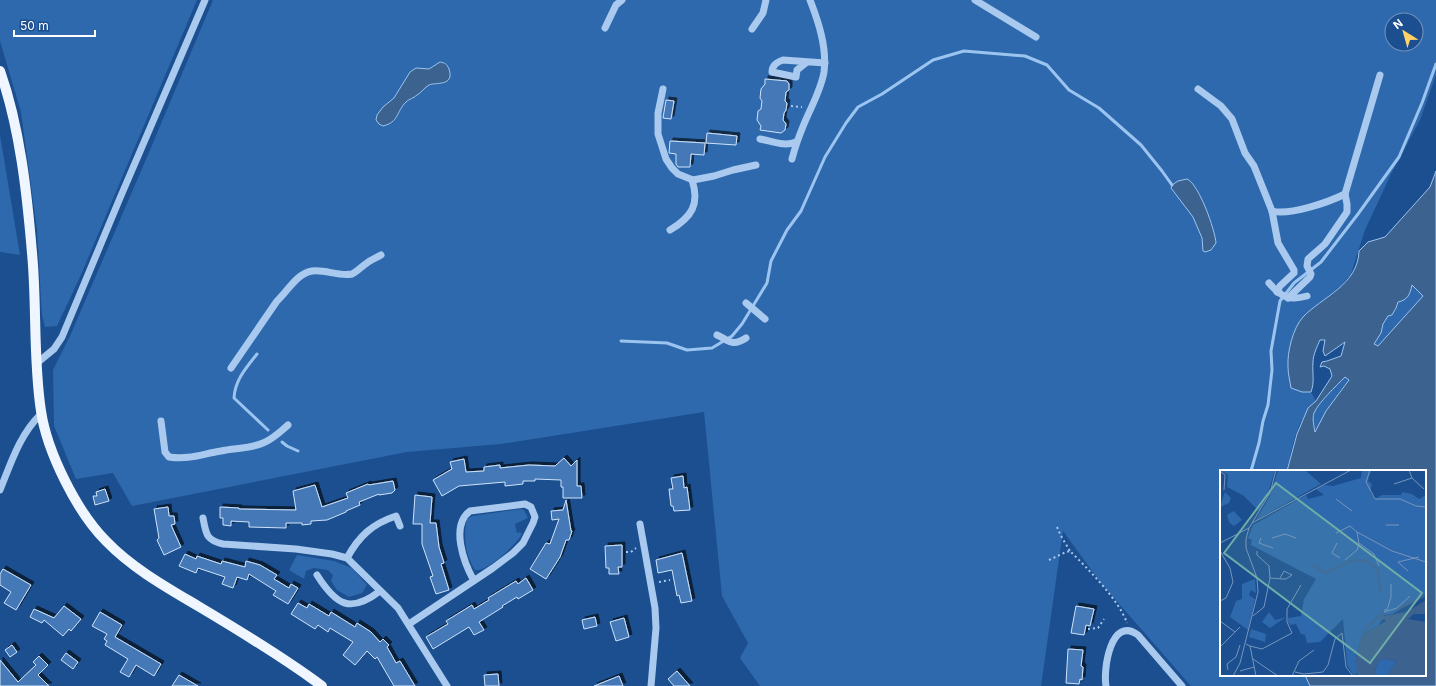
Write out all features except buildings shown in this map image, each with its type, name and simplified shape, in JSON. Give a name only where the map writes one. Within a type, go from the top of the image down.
[{"type":"main road","points":[[0,71],[7,93],[22,164],[32,254],[37,387],[41,414],[51,449],[70,492],[87,518],[107,542],[131,563],[322,686]]},
{"type":"street","points":[[37,363],[54,349],[62,337],[205,0]]},
{"type":"street","points":[[605,28],[616,5],[622,0]]},
{"type":"street","points":[[752,29],[763,13],[766,0]]},
{"type":"street","points":[[792,159],[796,142],[821,84],[825,64],[821,34],[810,0]]},
{"type":"street","points":[[975,0],[1036,37]]},
{"type":"street","points":[[806,62],[825,64]]},
{"type":"street","points":[[1284,296],[1296,289],[1310,277],[1310,270],[1307,263],[1308,259],[1325,244],[1347,212],[1345,194],[1380,75]]},
{"type":"street","points":[[663,89],[659,105],[657,126],[666,159],[678,174],[692,180],[756,165]]},
{"type":"street","points":[[1198,89],[1221,106],[1232,119],[1245,153],[1254,166],[1272,211],[1278,244],[1294,270],[1294,273],[1280,286],[1284,296]]},
{"type":"street","points":[[760,139],[780,144],[790,144],[796,142]]},
{"type":"street","points":[[670,230],[681,223],[692,211],[696,200],[692,180]]},
{"type":"street","points":[[1272,211],[1277,213],[1298,210],[1335,199],[1345,194]]},
{"type":"street","points":[[231,368],[277,301],[286,294],[295,280],[311,271],[353,274],[366,263],[381,255]]},
{"type":"street","points":[[1269,283],[1284,296],[1298,298],[1307,296]]},
{"type":"street","points":[[747,304],[765,319]]},
{"type":"street","points":[[720,337],[731,343],[739,342],[746,338]]},
{"type":"street","points":[[0,490],[24,434],[32,422],[41,414]]},
{"type":"street","points":[[161,421],[165,452],[169,457],[176,458],[200,456],[219,451],[258,445],[272,438],[288,425]]},
{"type":"street","points":[[409,624],[474,581],[501,562],[523,543],[535,517],[531,507],[525,504],[504,506],[470,511],[464,515],[461,521],[461,542],[467,568],[474,581]]},
{"type":"street","points":[[347,558],[361,536],[371,528],[396,516],[400,526]]},
{"type":"street","points":[[203,518],[206,534],[214,542],[223,544],[296,549],[332,554],[347,558],[398,608],[447,686]]},
{"type":"street","points":[[640,524],[655,608],[656,628],[651,686]]},
{"type":"street","points":[[317,575],[325,589],[334,597],[349,605],[364,602],[380,591]]},
{"type":"street","points":[[1106,686],[1107,656],[1112,643],[1126,630],[1138,635],[1182,686]]},
{"type":"path","points":[[1057,527],[1070,551],[1119,607],[1129,630]]},
{"type":"path","points":[[1049,560],[1070,551]]},
{"type":"path","points":[[1088,629],[1098,628],[1104,620]]},
{"type":"shaded area","points":[[0,0],[197,0],[80,277],[57,326],[45,327],[42,315],[37,230],[21,112],[0,41]]},
{"type":"shaded area","points":[[213,0],[1436,0],[1436,75],[1420,120],[1391,174],[1365,230],[1351,274],[1340,287],[1302,318],[1295,330],[1290,349],[1302,392],[1311,392],[1316,401],[1304,416],[1296,434],[1287,470],[1220,470],[1220,676],[1305,676],[1310,686],[1191,686],[1100,582],[1063,531],[1041,686],[760,686],[740,658],[748,643],[722,596],[704,412],[501,444],[407,452],[132,506],[113,473],[76,479],[54,426],[53,370],[70,336]]},
{"type":"shaded area","points":[[440,62],[446,64],[449,69],[449,79],[444,83],[432,84],[428,86],[406,102],[392,122],[383,126],[379,124],[376,120],[377,115],[383,107],[394,98],[410,72],[416,68],[429,69]]},
{"type":"shaded area","points":[[0,135],[20,255],[0,252]]},
{"type":"shaded area","points":[[1436,171],[1436,686],[1310,686],[1305,676],[1426,676],[1426,470],[1287,470],[1297,434],[1308,408],[1316,401],[1332,376],[1330,369],[1324,366],[1320,367],[1322,362],[1341,356],[1345,342],[1325,356],[1323,351],[1325,340],[1320,340],[1313,359],[1313,381],[1311,392],[1302,392],[1291,388],[1288,372],[1290,347],[1296,327],[1303,317],[1346,282],[1357,263],[1359,251],[1368,242],[1385,237],[1430,187]],"holes":[[[1412,285],[1423,296],[1378,346],[1374,344],[1381,333],[1383,324],[1388,316],[1392,315],[1398,302],[1404,300],[1408,296]],[[1345,377],[1349,380],[1326,411],[1315,432],[1313,418],[1319,404]]]},
{"type":"shaded area","points":[[1187,179],[1196,189],[1206,208],[1215,237],[1216,243],[1211,250],[1205,252],[1203,251],[1202,238],[1193,217],[1171,188],[1172,185],[1178,181]]},
{"type":"shaded area","points":[[1412,284],[1424,296],[1378,346],[1374,344],[1381,333],[1383,324],[1388,316],[1396,308],[1398,302]]},
{"type":"shaded area","points":[[1345,377],[1349,379],[1326,411],[1315,433],[1313,418],[1316,410],[1328,394]]},
{"type":"shaded area","points":[[521,509],[524,510],[528,518],[515,524],[517,533],[520,532],[522,534],[519,539],[508,551],[487,567],[475,570],[469,558],[466,545],[465,532],[467,519],[472,516]]},
{"type":"shaded area","points":[[297,555],[334,561],[352,568],[367,585],[362,593],[349,597],[337,590],[331,581],[333,575],[328,570],[314,568],[306,571],[304,579],[289,570]]},
{"type":"waterway","points":[[621,341],[667,343],[687,350],[712,348],[732,336],[742,324],[767,283],[771,261],[787,230],[801,211],[825,157],[846,123],[858,107],[882,94],[933,60],[964,51],[1025,56],[1047,65],[1069,90],[1099,108],[1141,145],[1172,185]]},
{"type":"waterway","points":[[1251,470],[1268,405],[1272,370],[1271,351],[1280,301],[1294,283],[1321,262],[1399,157],[1422,103],[1436,64]]},
{"type":"waterway","points":[[257,354],[245,369],[239,380],[236,386],[234,398],[268,430]]},
{"type":"waterway","points":[[282,442],[298,451]]}]
